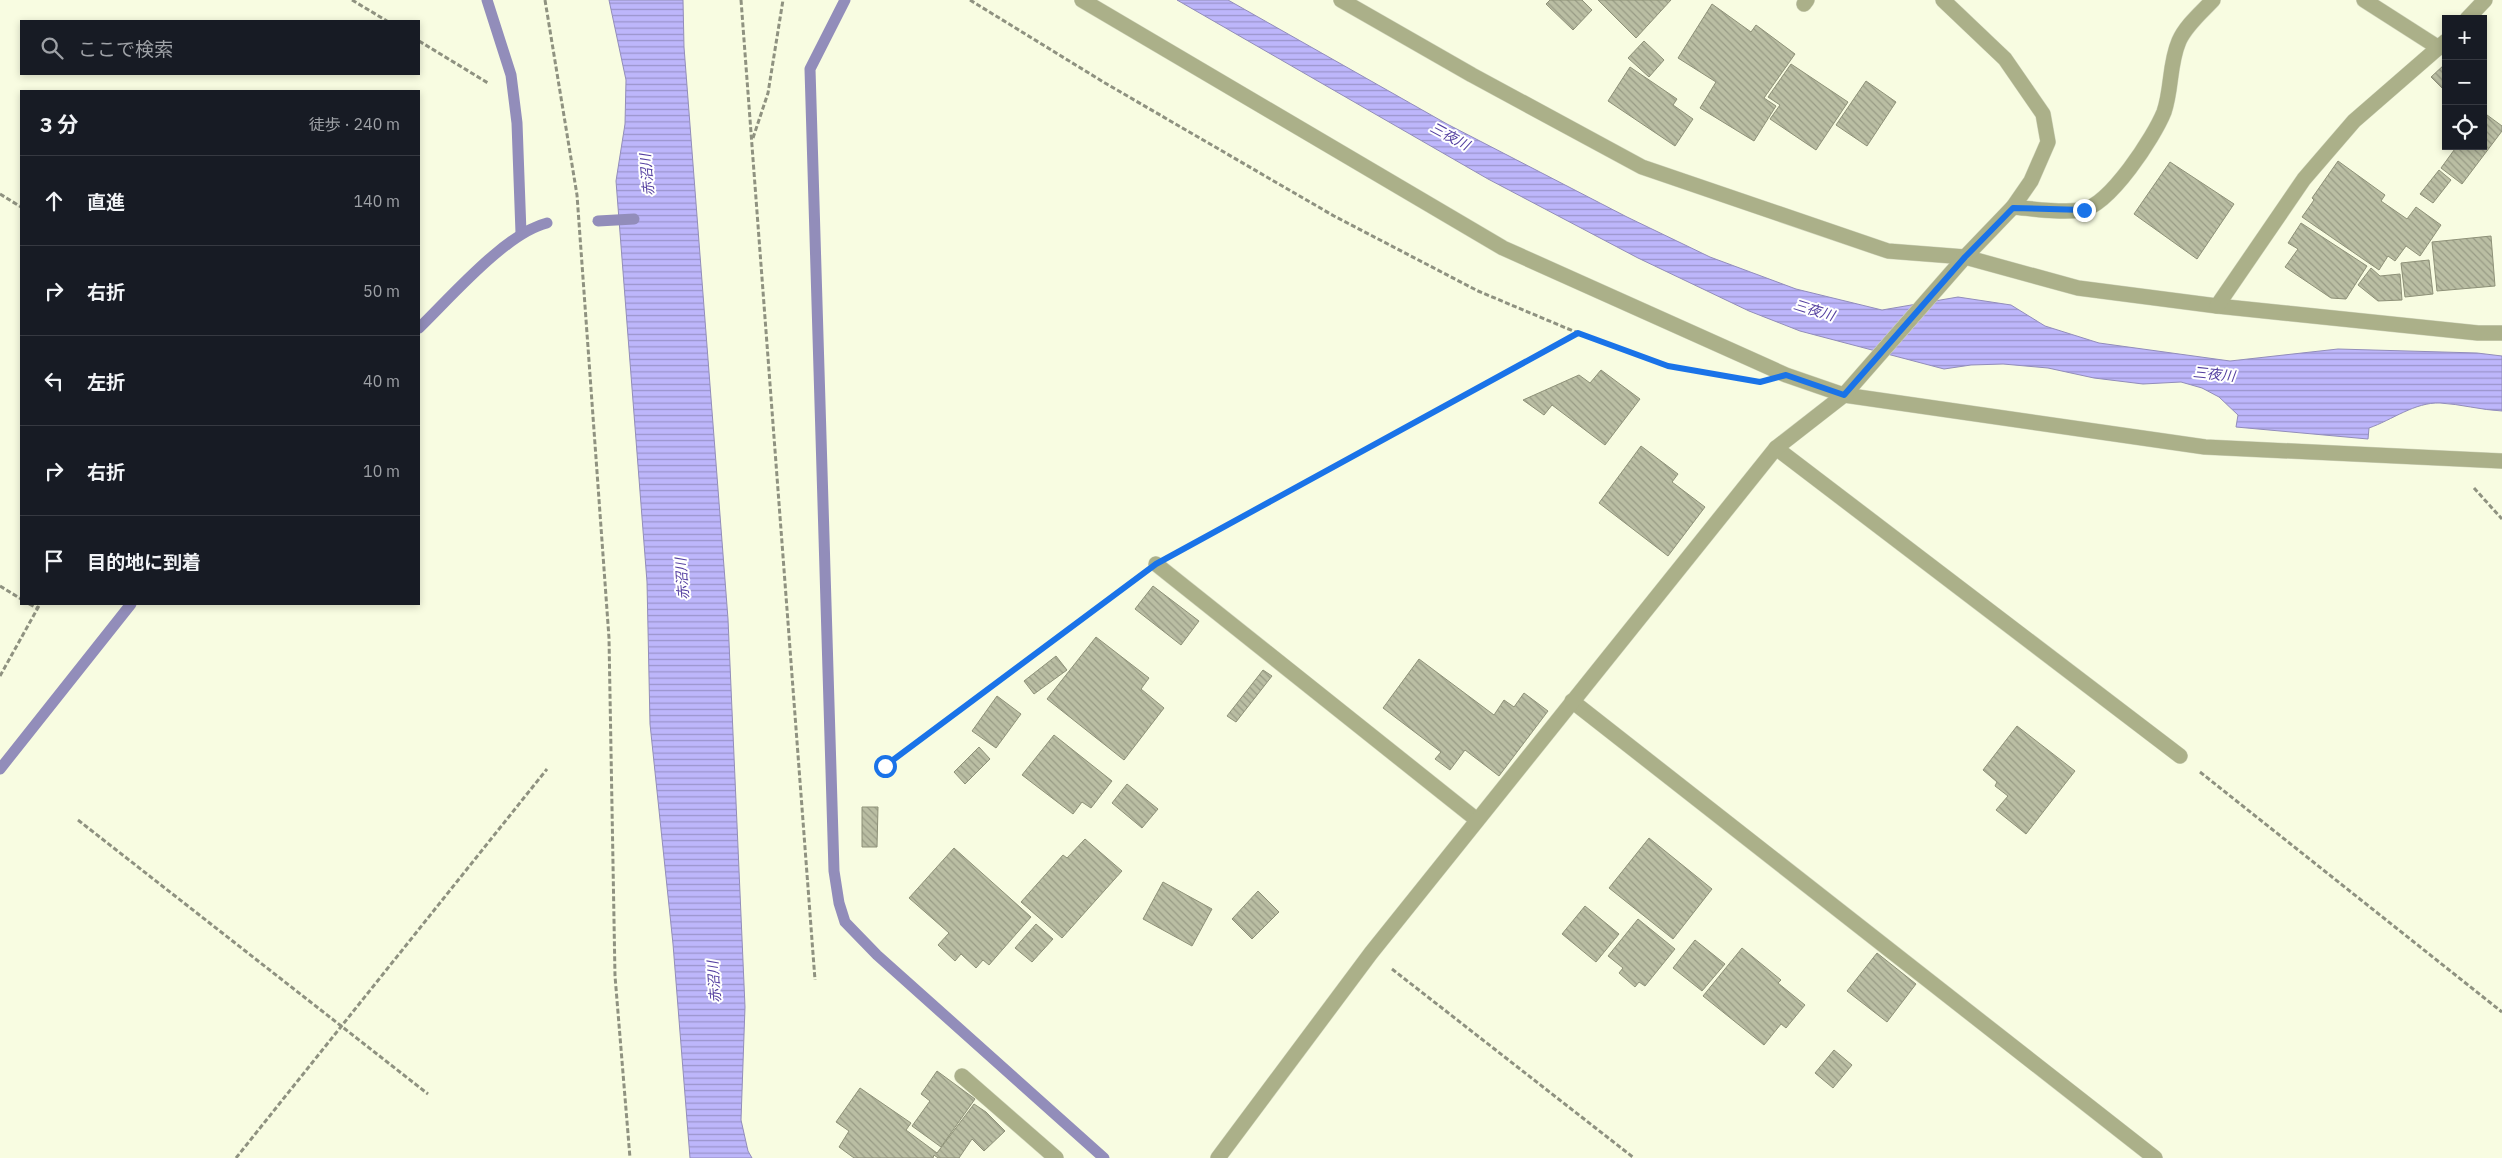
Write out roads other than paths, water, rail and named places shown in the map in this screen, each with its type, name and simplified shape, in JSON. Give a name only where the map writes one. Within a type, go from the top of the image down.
[{"type":"street","points":[[1082,0],[1503,248],[1786,375],[1844,395],[2205,447],[2502,461]]},
{"type":"street","points":[[1341,0],[1472,75],[1642,167],[1888,251],[1965,257],[2078,288],[2216,306],[2502,334]]},
{"type":"street","points":[[1218,1158],[1371,953],[1776,448],[1844,395],[1965,257],[2013,208],[2031,181],[2048,142],[2042,114],[2005,59],[1943,0]]},
{"type":"street","points":[[2013,208],[2084,210],[2120,182],[2156,130],[2164,111],[2172,64],[2180,40],[2188,27],[2213,0]]},
{"type":"street","points":[[2216,306],[2304,179],[2354,121],[2442,44],[2364,0]]},
{"type":"street","points":[[2471,15],[2485,0]]},
{"type":"street","points":[[1776,448],[2180,756]]},
{"type":"street","points":[[1156,564],[1477,820]]},
{"type":"street","points":[[1572,701],[2155,1158]]},
{"type":"street","points":[[962,1076],[1056,1158]]},
{"type":"water","name":"赤沼川","points":[[609,0],[683,0],[684,47],[728,619],[745,1007],[741,1120],[748,1151],[752,1158],[690,1158],[673,944],[650,724],[647,582],[616,181],[625,124],[626,80]]},
{"type":"water","name":"三夜川","points":[[1177,0],[1228,0],[1447,124],[1627,217],[1710,257],[1796,289],[1882,310],[1958,297],[2011,305],[2045,326],[2099,343],[2230,361],[2338,349],[2477,353],[2502,356],[2502,411],[2431,403],[2413,408],[2369,428],[2368,439],[2236,427],[2238,415],[2219,397],[2202,388],[2181,382],[2143,384],[2094,378],[2048,368],[2003,364],[1971,365],[1944,369],[1800,331],[1749,311],[1638,258],[1488,179]]},
{"type":"waterway","points":[[487,0],[511,75],[517,123],[521,233]]},
{"type":"waterway","points":[[845,0],[810,69],[834,871],[839,903],[845,922],[877,955],[1104,1158]]},
{"type":"waterway","points":[[598,221],[634,219]]},
{"type":"waterway","points":[[420,327],[497,252],[531,229],[547,223]]},
{"type":"waterway","points":[[0,769],[130,605]]}]
